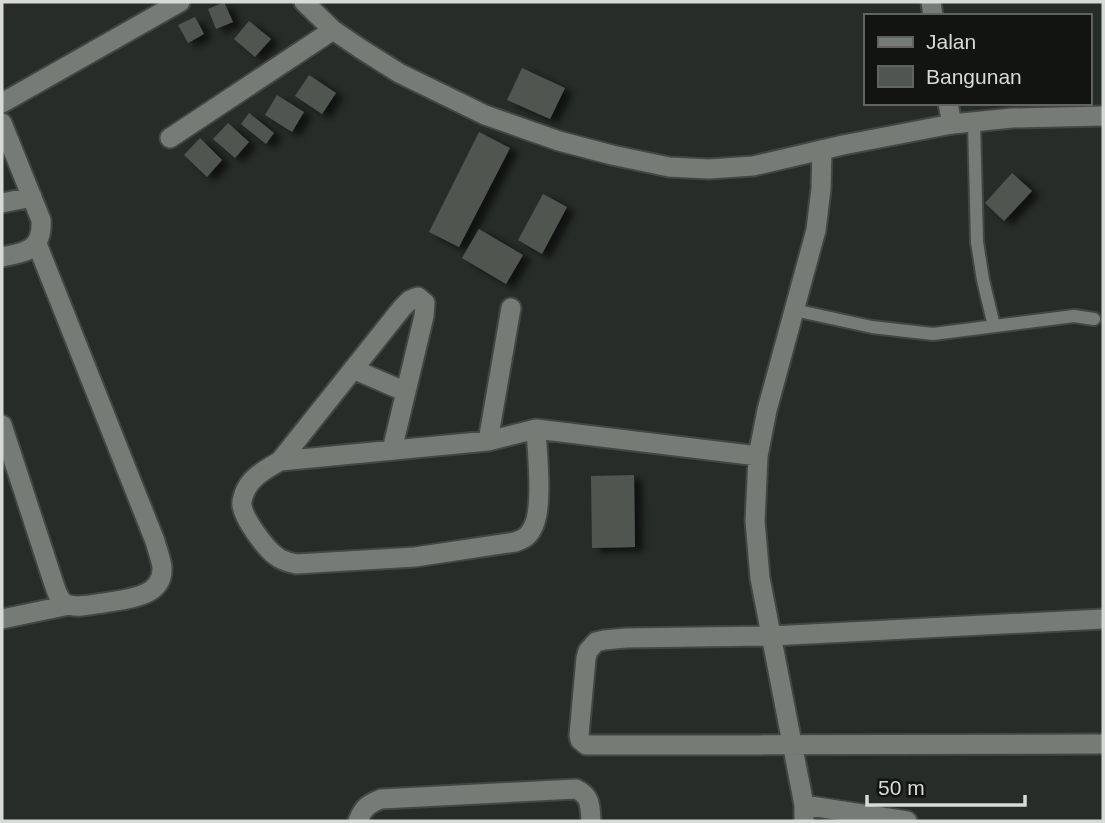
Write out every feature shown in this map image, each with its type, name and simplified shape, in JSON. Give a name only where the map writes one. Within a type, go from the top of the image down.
[{"type":"street","points":[[2,103],[180,2]]},
{"type":"street","points":[[304,2],[332,30],[398,73],[485,115],[559,141],[669,167],[709,169],[753,166],[952,124],[1012,118],[1103,116]]},
{"type":"street","points":[[170,138],[332,30]]},
{"type":"street","points":[[948,105],[952,124]]},
{"type":"street","points":[[2,123],[41,220],[42,232],[37,244],[25,252],[2,257]]},
{"type":"street","points":[[822,150],[816,230],[767,411],[758,456],[755,521],[760,578],[804,813],[907,821]]},
{"type":"street","points":[[2,203],[32,197]]},
{"type":"street","points":[[2,619],[69,605],[82,606],[139,597],[151,592],[159,581],[162,569],[155,541],[37,244]]},
{"type":"street","points":[[392,450],[424,316],[425,303],[418,297],[402,308],[280,461],[258,473],[250,482],[242,506],[248,520],[275,555],[286,562],[296,564],[415,557],[515,542],[526,538],[536,521],[536,429]]},
{"type":"street","points":[[488,441],[511,308]]},
{"type":"street","points":[[353,369],[405,392]]},
{"type":"street","points":[[2,425],[57,594],[69,605]]},
{"type":"street","points":[[280,461],[488,441],[536,429],[758,456]]},
{"type":"street","points":[[1103,619],[771,636],[604,640],[596,642],[586,658],[579,729],[580,740],[586,745],[1103,744]]},
{"type":"street","points":[[358,821],[362,809],[382,799],[576,789],[590,800],[591,821]]},
{"type":"lane","points":[[974,122],[977,242],[994,326]]},
{"type":"lane","points":[[794,310],[872,327],[933,334],[1074,316],[1094,319]]},
{"type":"building","points":[[224,2],[233,22],[216,29],[208,9]]},
{"type":"building","points":[[195,17],[204,34],[188,43],[178,25]]},
{"type":"building","points":[[249,21],[271,39],[255,57],[234,39]]},
{"type":"building","points":[[522,68],[565,88],[550,119],[507,100]]},
{"type":"building","points":[[309,75],[336,93],[322,114],[295,96]]},
{"type":"building","points":[[277,95],[304,112],[292,132],[265,115]]},
{"type":"building","points":[[249,113],[274,133],[266,144],[241,124]]},
{"type":"building","points":[[228,123],[249,142],[235,158],[213,139]]},
{"type":"building","points":[[479,132],[510,148],[459,247],[429,232]]},
{"type":"building","points":[[200,138],[222,160],[207,177],[184,155]]},
{"type":"building","points":[[1012,173],[1032,191],[1004,221],[985,203]]},
{"type":"building","points":[[543,194],[567,207],[542,254],[518,240]]},
{"type":"building","points":[[479,229],[523,255],[506,284],[462,258]]},
{"type":"building","points":[[634,475],[635,547],[592,548],[591,476]]}]
